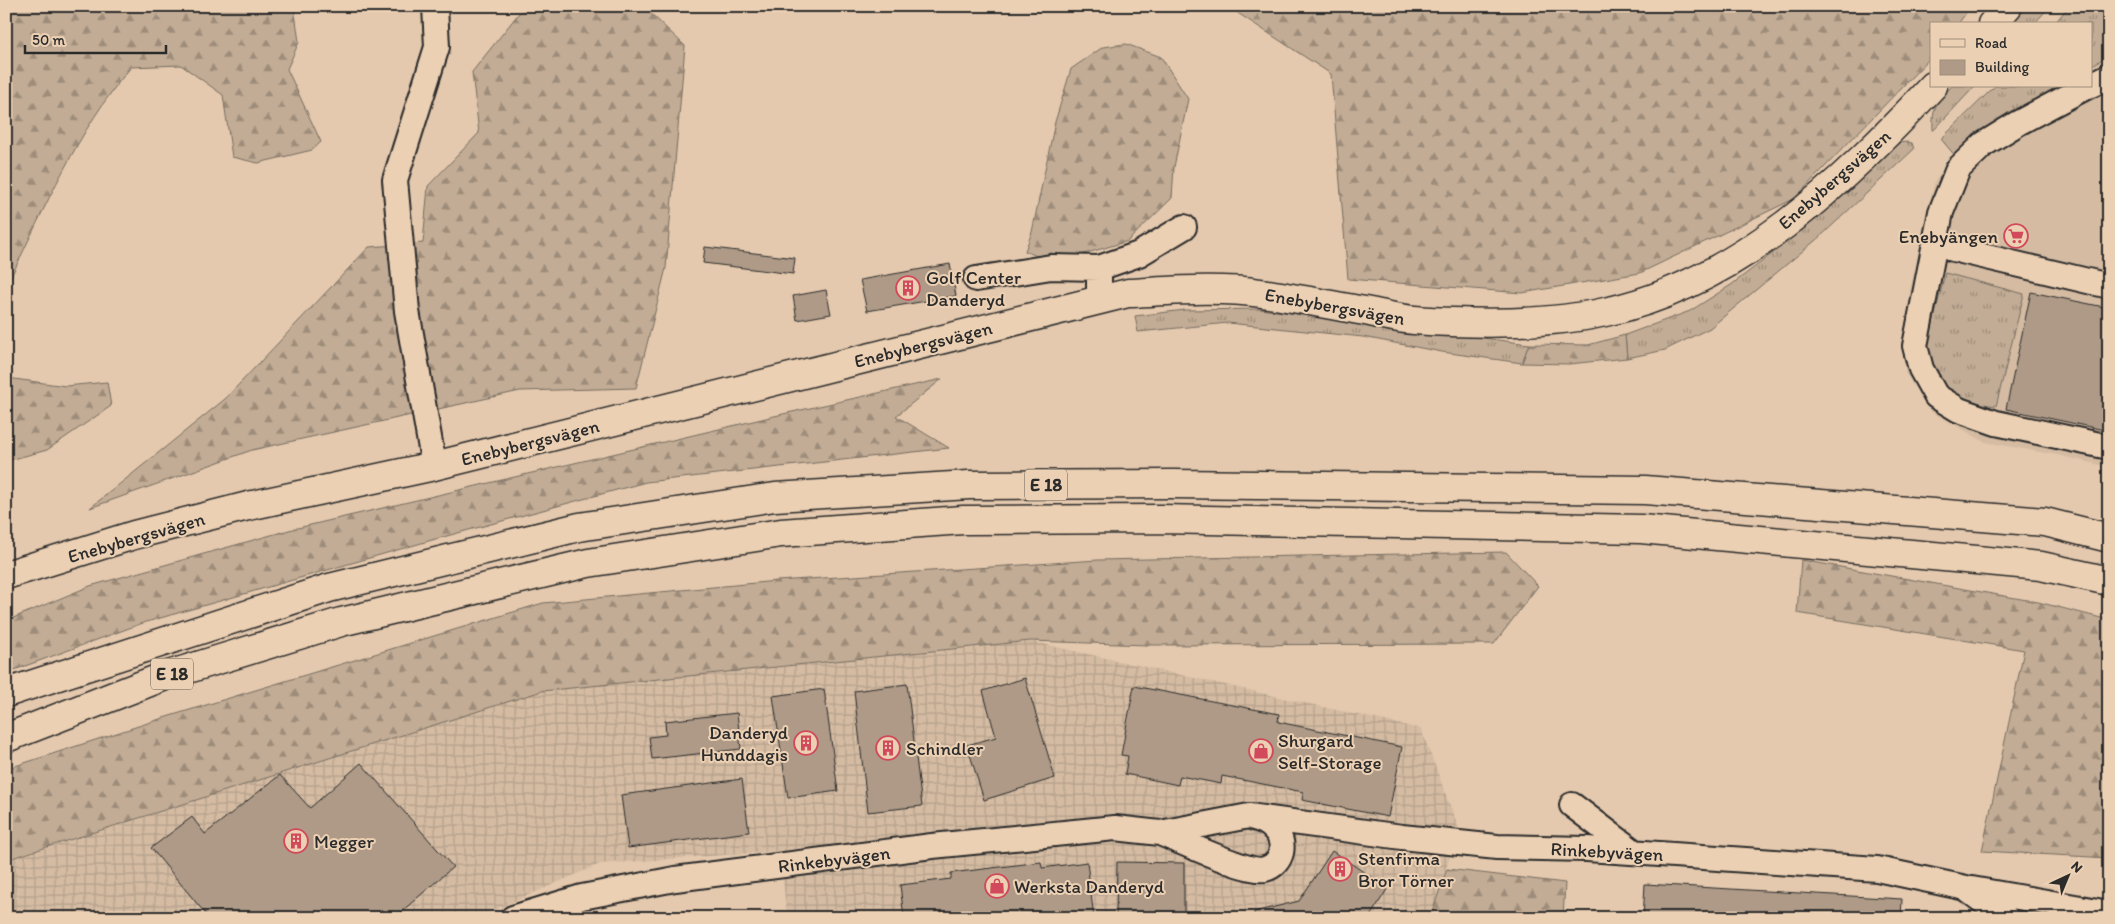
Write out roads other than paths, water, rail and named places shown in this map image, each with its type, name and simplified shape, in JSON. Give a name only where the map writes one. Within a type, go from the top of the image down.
[{"type":"main road","points":[[1994,22],[2008,6]]},
{"type":"main road","name":"Enebybergsvägen","points":[[6,575],[134,535],[248,506],[434,466],[1128,293],[1191,290],[1259,293],[1413,320],[1524,323],[1605,312],[1667,293],[1732,261],[1801,214],[1891,131],[1931,88]]},
{"type":"main road","name":"E 18","points":[[6,693],[328,588],[579,527],[775,497],[969,485],[1174,484],[1645,490],[2045,522],[2109,538]]},
{"type":"main road","name":"E 18","points":[[6,738],[165,676],[342,622],[588,563],[800,532],[963,520],[1141,519],[1641,529],[2041,566],[2109,581]]},
{"type":"street","points":[[434,466],[407,311],[395,180],[437,47],[435,6]]},
{"type":"street","points":[[2092,85],[2109,76]]},
{"type":"street","points":[[2086,88],[2018,123],[1984,144],[1958,169],[1941,212],[1915,346],[1921,369],[1936,396],[1959,410],[1996,423],[2109,447]]},
{"type":"street","points":[[976,279],[1051,267],[1099,268],[1139,254],[1184,227]]},
{"type":"street","points":[[1936,240],[1953,249],[2109,286]]},
{"type":"street","points":[[1099,268],[1099,299]]},
{"type":"street","points":[[1572,804],[1634,852]]},
{"type":"street","name":"Rinkebyvägen","points":[[513,918],[582,897],[684,878],[932,846],[1115,828],[1160,833],[1248,868],[1264,870],[1277,862],[1282,855],[1280,838],[1274,829],[1262,821],[1249,816]]},
{"type":"street","name":"Rinkebyvägen","points":[[1160,833],[1249,816],[1402,837],[1497,847],[1634,852],[1877,869],[1966,888],[2109,914]]},
{"type":"street","name":"Rinkebyvägen","points":[[1966,888],[2006,918]]},
{"type":"place","name":"Enebyängen","points":[[2016,236]]},
{"type":"place","name":"Golf Center Danderyd","points":[[908,288]]},
{"type":"place","name":"Danderyd Hunddagis","points":[[806,743]]},
{"type":"place","name":"Schindler","points":[[888,748]]},
{"type":"place","name":"Shurgard Self-Storage","points":[[1261,751]]},
{"type":"place","name":"Megger","points":[[296,841]]},
{"type":"place","name":"Stenfirma Bror Törner","points":[[1340,869]]},
{"type":"place","name":"Werksta Danderyd","points":[[997,886]]}]
